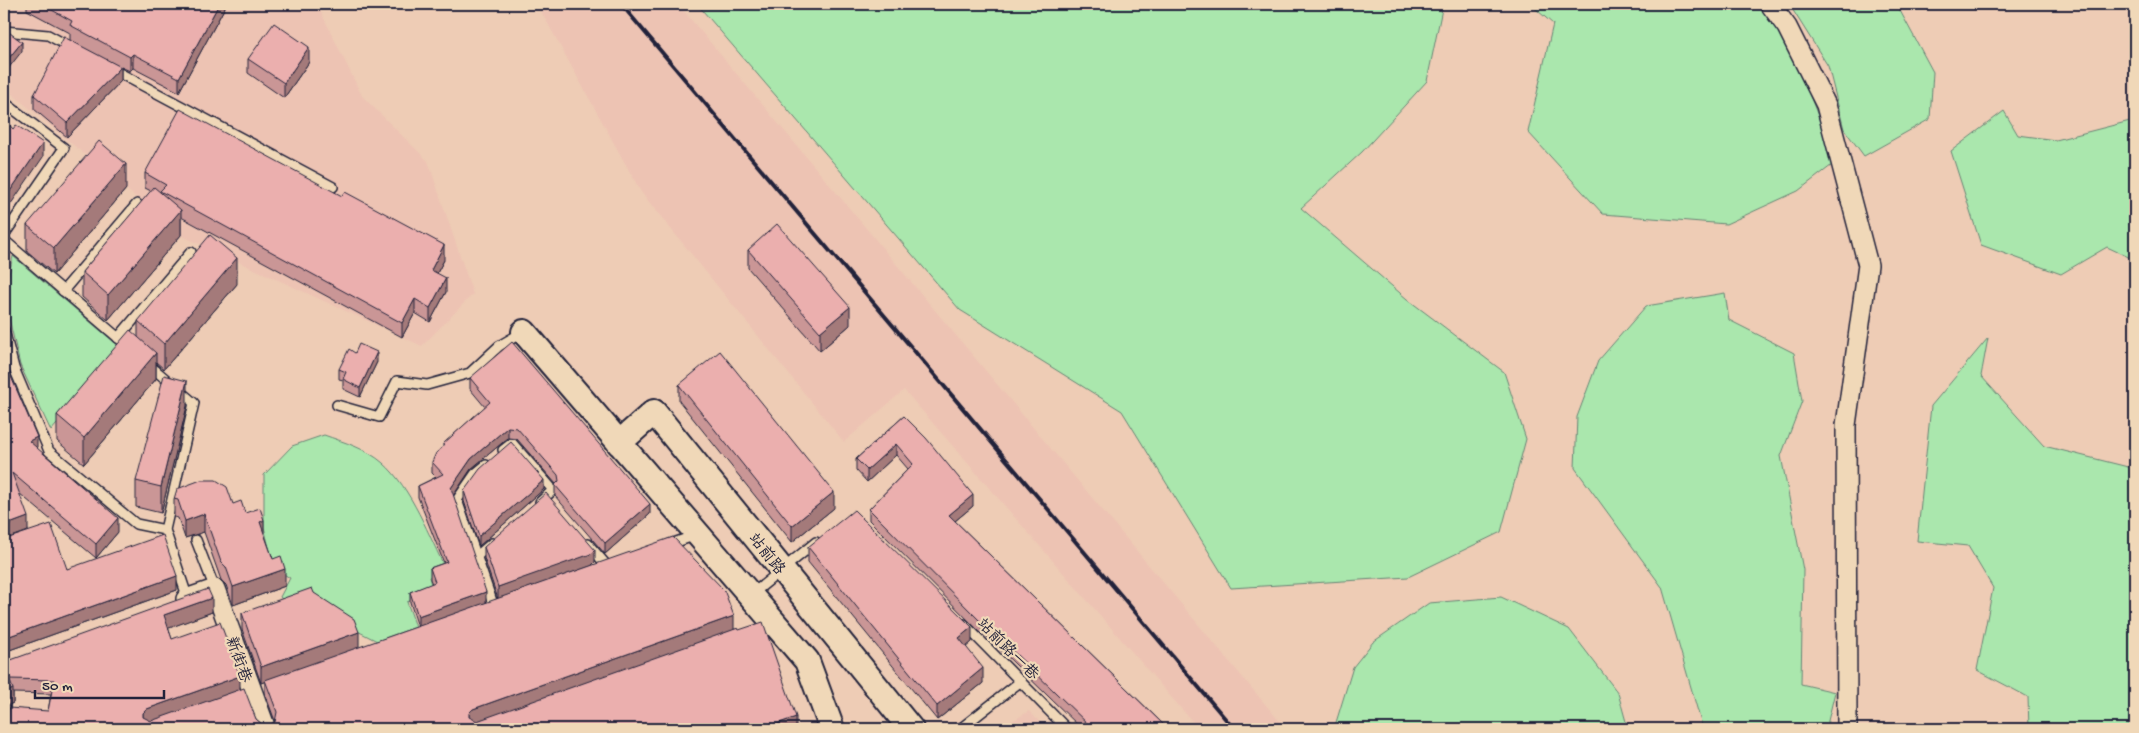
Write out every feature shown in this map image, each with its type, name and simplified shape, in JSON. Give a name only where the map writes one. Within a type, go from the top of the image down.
[{"type":"street","points":[[1770,4],[1787,27],[1826,105],[1868,265],[1846,424],[1847,729]]},
{"type":"street","points":[[524,332],[751,596],[769,624],[807,661],[832,729]]},
{"type":"street","name":"站前路","points":[[619,443],[654,412],[911,729]]},
{"type":"street","points":[[170,605],[214,589]]},
{"type":"street","name":"新街巷","points":[[214,589],[266,729]]},
{"type":"lane","points":[[4,31],[48,35],[82,53]]},
{"type":"lane","points":[[100,62],[333,187]]},
{"type":"lane","points":[[4,102],[64,148],[4,235]]},
{"type":"lane","points":[[63,291],[137,204]]},
{"type":"lane","points":[[4,240],[133,351]]},
{"type":"lane","points":[[118,338],[191,252]]},
{"type":"lane","points":[[4,330],[14,368],[49,451],[136,524],[165,530]]},
{"type":"lane","points":[[337,405],[379,417],[397,381],[427,385],[470,373],[499,346],[524,332]]},
{"type":"lane","points":[[141,357],[194,403],[165,530],[188,599]]},
{"type":"lane","points":[[498,455],[512,442],[553,490],[550,499],[533,508]]},
{"type":"lane","points":[[485,610],[499,605],[477,556],[457,500],[475,474],[490,461]]},
{"type":"lane","points":[[662,547],[698,534]]},
{"type":"lane","points":[[751,596],[824,535]]},
{"type":"lane","points":[[477,556],[498,538]]},
{"type":"lane","points":[[583,538],[608,566]]},
{"type":"lane","points":[[196,540],[214,589]]},
{"type":"lane","name":"站前路一巷","points":[[958,618],[1067,729]]},
{"type":"lane","points":[[960,729],[1021,682]]},
{"type":"shaded area","points":[[4,4],[317,4],[362,96],[428,161],[473,294],[422,346],[182,236],[4,87]]},
{"type":"shaded area","points":[[537,4],[678,4],[1286,729],[1199,729],[904,390],[844,442],[641,192]]},
{"type":"shaded area","points":[[1029,711],[1046,729],[999,729]]},
{"type":"green space","points":[[697,4],[1443,4],[1427,81],[1362,152],[1301,208],[1407,299],[1504,372],[1526,439],[1501,532],[1408,577],[1231,588],[1122,411],[960,310]]},
{"type":"green space","points":[[1530,4],[1761,4],[1789,42],[1836,162],[1798,191],[1726,224],[1603,214],[1528,132],[1553,24]]},
{"type":"green space","points":[[1789,4],[1907,4],[1898,7],[1933,72],[1930,119],[1864,156],[1844,129],[1828,66]]},
{"type":"green space","points":[[2004,111],[2018,135],[2056,140],[2135,121],[2135,260],[2107,247],[2061,274],[1981,245],[1951,151]]},
{"type":"green space","points":[[13,256],[121,348],[51,431],[20,365],[4,297]]},
{"type":"green space","points":[[1725,293],[1729,320],[1794,353],[1802,401],[1781,456],[1803,570],[1801,684],[1835,692],[1826,729],[1703,729],[1662,587],[1575,468],[1577,417],[1598,361],[1646,306]]},
{"type":"green space","points":[[1988,338],[1981,376],[2044,446],[2128,467],[2135,466],[2135,729],[2029,729],[2028,697],[1977,670],[1993,588],[1968,546],[1917,541],[1931,406]]},
{"type":"green space","points":[[324,435],[363,450],[383,463],[402,485],[426,528],[446,570],[429,577],[433,592],[407,602],[416,627],[377,641],[324,614],[291,609],[280,597],[290,578],[274,568],[264,527],[264,475],[292,446]]},
{"type":"green space","points":[[1501,597],[1569,629],[1618,693],[1628,729],[1334,729],[1353,667],[1373,642],[1429,603]]},
{"type":"building","points":[[41,4],[219,4],[179,78],[133,54],[130,57],[70,25],[72,21]]},
{"type":"building","points":[[274,23],[309,47],[284,83],[248,59]]},
{"type":"building","points":[[6,30],[22,42],[4,64],[4,33]]},
{"type":"building","points":[[64,37],[121,67],[67,123],[34,95]]},
{"type":"building","points":[[180,109],[342,196],[345,192],[444,245],[431,270],[446,278],[430,308],[415,299],[402,323],[160,191],[166,185],[145,173]]},
{"type":"building","points":[[4,119],[13,129],[16,125],[43,143],[4,200]]},
{"type":"building","points":[[99,141],[126,164],[54,248],[27,225]]},
{"type":"building","points":[[154,187],[181,210],[108,295],[82,272]]},
{"type":"building","points":[[777,224],[850,307],[820,332],[748,250]]},
{"type":"building","points":[[210,235],[237,258],[164,344],[138,321]]},
{"type":"building","points":[[130,330],[156,353],[84,438],[57,415]]},
{"type":"building","points":[[512,342],[650,504],[605,543],[555,485],[559,481],[558,475],[517,428],[508,427],[471,459],[451,488],[486,592],[418,616],[410,592],[435,582],[430,568],[447,562],[418,486],[443,474],[432,462],[436,453],[444,446],[443,444],[490,402],[470,378]]},
{"type":"building","points":[[359,344],[377,352],[360,388],[343,379],[346,372],[339,369],[349,349],[355,353]]},
{"type":"building","points":[[4,351],[9,372],[37,437],[29,441],[118,518],[96,544],[12,473],[28,517],[4,526]]},
{"type":"building","points":[[720,351],[834,492],[792,526],[679,385]]},
{"type":"building","points":[[164,375],[187,381],[161,487],[136,481]]},
{"type":"building","points":[[904,416],[926,438],[973,495],[949,515],[1168,729],[1093,729],[982,623],[869,509],[913,464],[896,444],[867,470],[856,459]]},
{"type":"building","points":[[511,442],[544,480],[479,536],[464,491],[480,469]]},
{"type":"building","points":[[201,480],[216,480],[227,487],[233,504],[241,501],[245,513],[260,508],[264,520],[260,522],[273,559],[281,556],[285,569],[233,587],[226,567],[221,562],[204,514],[185,521],[178,500],[174,499],[177,489]]},
{"type":"building","points":[[546,493],[595,550],[591,554],[498,587],[484,547]]},
{"type":"building","points":[[854,510],[972,627],[959,638],[983,668],[937,706],[808,547]]},
{"type":"building","points":[[51,524],[67,569],[163,535],[177,576],[4,638],[4,538],[6,539]]},
{"type":"building","points":[[673,537],[724,590],[734,616],[473,709],[469,713],[469,717],[477,721],[738,628],[739,630],[763,622],[796,717],[763,729],[7,729],[9,708],[48,711],[54,680],[9,679],[13,689],[4,693],[4,660],[8,661],[208,589],[212,598],[164,615],[172,639],[220,622],[240,676],[147,709],[143,713],[143,717],[151,721],[244,688],[256,719],[264,726],[269,726],[275,722],[277,712],[265,680]]},
{"type":"building","points":[[312,588],[314,593],[354,619],[359,632],[261,667],[242,613]]},
{"type":"railway","points":[[621,4],[1234,729]]}]
